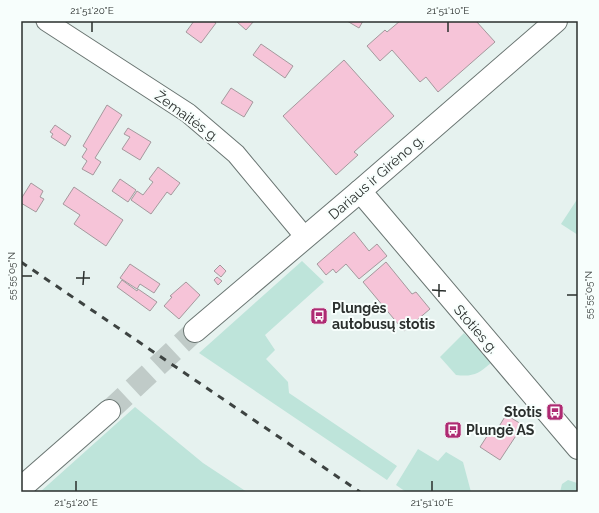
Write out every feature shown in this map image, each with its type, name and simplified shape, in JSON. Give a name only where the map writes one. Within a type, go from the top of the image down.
[{"type":"main road","name":"Dariaus ir Girėno g.","points":[[194,331],[360,191],[556,21]]},
{"type":"main road","name":"Stoties g.","points":[[360,191],[578,448]]},
{"type":"main road","points":[[21,488],[109,411]]},
{"type":"street","name":"Žemaitės g.","points":[[46,21],[188,113],[225,143],[236,154],[305,237]]},
{"type":"green space","points":[[578,198],[578,235],[561,224]]},
{"type":"green space","points":[[302,261],[324,282],[265,335],[275,350],[266,359],[288,382],[289,393],[397,466],[387,480],[199,353]]},
{"type":"green space","points":[[464,333],[491,363],[475,374],[467,376],[456,375],[440,357]]},
{"type":"green space","points":[[135,407],[203,463],[247,492],[40,492]]},
{"type":"green space","points":[[418,449],[438,461],[446,452],[463,462],[471,492],[406,492],[396,485]]},
{"type":"green space","points":[[568,480],[577,483],[578,492],[560,492],[562,484]]},
{"type":"building","points":[[194,21],[213,21],[216,23],[201,43],[186,32]]},
{"type":"building","points":[[236,21],[254,21],[246,30]]},
{"type":"building","points":[[347,21],[363,21],[359,28]]},
{"type":"building","points":[[400,21],[476,21],[495,42],[438,92],[426,77],[420,82],[392,50],[380,61],[367,46],[385,30],[387,32]]},
{"type":"building","points":[[261,44],[293,66],[285,78],[253,55]]},
{"type":"building","points":[[344,60],[394,116],[354,152],[358,155],[336,175],[283,116]]},
{"type":"building","points":[[231,88],[253,102],[244,117],[221,103]]},
{"type":"building","points":[[107,105],[122,115],[95,158],[101,162],[93,175],[82,169],[87,161],[82,157],[87,149],[83,146]]},
{"type":"building","points":[[55,125],[71,136],[65,146],[51,137],[53,134],[50,132]]},
{"type":"building","points":[[128,128],[151,142],[140,160],[122,149],[130,137],[124,134]]},
{"type":"building","points":[[158,167],[180,183],[171,195],[167,192],[151,214],[131,200],[137,191],[143,195],[153,182],[149,179]]},
{"type":"building","points":[[120,179],[136,190],[128,202],[112,191]]},
{"type":"building","points":[[31,183],[43,191],[40,197],[44,199],[36,212],[21,203],[21,199]]},
{"type":"building","points":[[74,187],[123,220],[106,246],[74,224],[80,215],[63,204]]},
{"type":"building","points":[[354,232],[369,251],[377,244],[387,256],[359,279],[346,264],[336,273],[333,269],[326,275],[317,264]]},
{"type":"building","points":[[386,262],[412,294],[416,292],[430,309],[404,331],[363,282]]},
{"type":"building","points":[[130,264],[160,284],[154,293],[140,284],[137,289],[120,278]]},
{"type":"building","points":[[220,265],[226,271],[221,277],[214,271]]},
{"type":"building","points":[[217,277],[222,281],[218,285],[214,280]]},
{"type":"building","points":[[122,280],[137,291],[138,289],[157,302],[150,311],[117,287]]},
{"type":"building","points":[[186,282],[200,295],[179,319],[164,306],[172,297],[170,296]]},
{"type":"building","points":[[506,415],[523,425],[500,460],[480,447],[491,430],[495,433]]},
{"type":"tunnel","points":[[109,411],[195,331]]},
{"type":"railway","points":[[21,262],[360,492]]},
{"type":"place","name":"Plungės autobusų stotis","points":[[319,316]]},
{"type":"place","name":"Stotis","points":[[555,412]]},
{"type":"place","name":"Plungė AS","points":[[453,430]]}]
